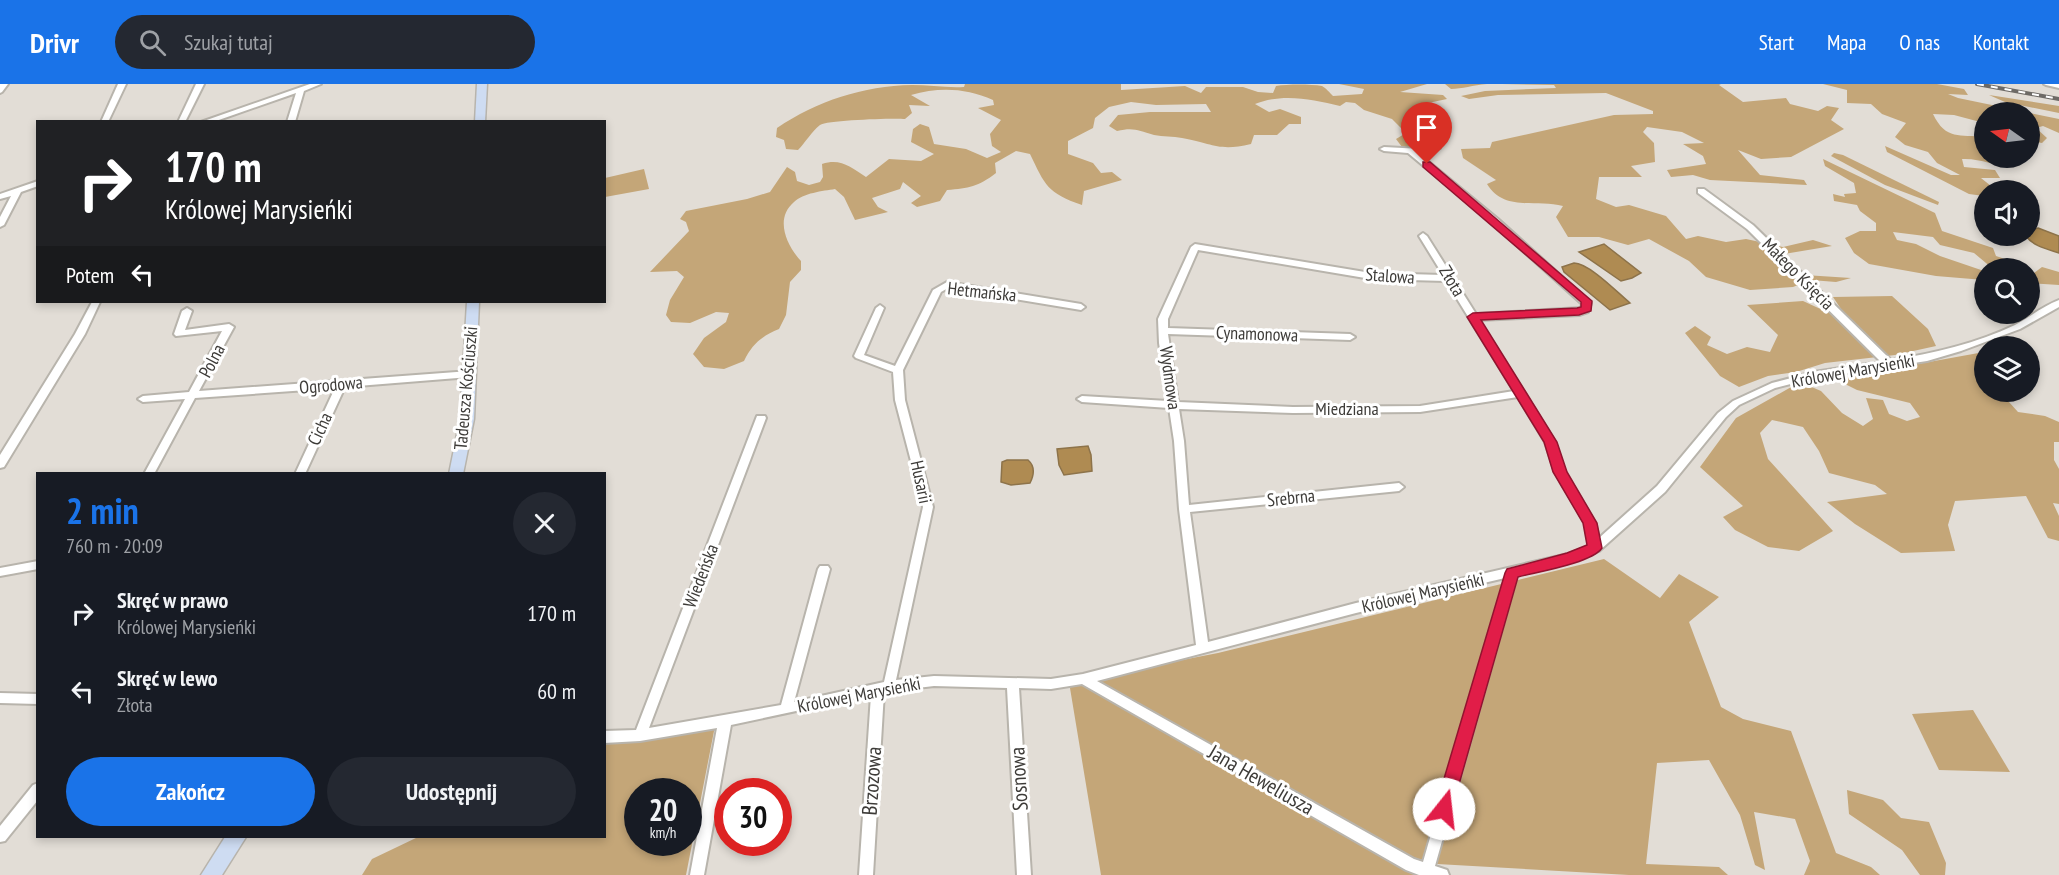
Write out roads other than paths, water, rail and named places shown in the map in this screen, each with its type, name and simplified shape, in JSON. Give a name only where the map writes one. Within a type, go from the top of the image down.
[{"type":"main road","points":[[480,120],[482,84]]},
{"type":"main road","name":"Tadeusza Kościuszki","points":[[456,472],[465,436],[473,303]]},
{"type":"main road","points":[[211,875],[235,838]]},
{"type":"street","points":[[0,91],[4,84]]},
{"type":"street","points":[[105,120],[123,84]]},
{"type":"street","points":[[182,120],[200,84]]},
{"type":"street","points":[[278,97],[282,84]]},
{"type":"street","points":[[210,120],[317,84]]},
{"type":"street","points":[[2048,84],[2059,86]]},
{"type":"street","points":[[292,120],[301,89]]},
{"type":"street","points":[[1384,149],[1422,151],[1437,146]]},
{"type":"street","points":[[1410,150],[1495,221],[1587,303],[1585,310],[1579,312],[1473,317]]},
{"type":"street","points":[[0,197],[36,184]]},
{"type":"street","points":[[0,225],[18,190]]},
{"type":"street","name":"Małego Księcia","points":[[1701,191],[1750,227],[1889,364]]},
{"type":"street","name":"Złota","points":[[1423,236],[1550,442],[1560,472],[1590,523],[1595,548]]},
{"type":"street","name":"Wydmowa","points":[[1203,649],[1184,509],[1179,441],[1163,319],[1196,247],[1329,268]]},
{"type":"street","name":"Stalowa","points":[[1329,268],[1371,276],[1450,278]]},
{"type":"street","name":"Hetmańska","points":[[898,370],[941,286],[1081,307]]},
{"type":"street","points":[[0,464],[80,334],[96,303]]},
{"type":"street","name":"Królowej Marysieńki","points":[[606,737],[640,735],[786,710],[884,687],[934,681],[1051,684],[1083,679],[1356,608],[1570,558],[1595,548],[1673,477],[1722,415],[1736,403],[1772,386],[1814,375],[1927,358],[1959,350],[2017,327],[2059,303]]},
{"type":"street","points":[[880,308],[859,357],[898,370]]},
{"type":"street","name":"Polna","points":[[150,472],[229,327],[179,334],[187,311]]},
{"type":"street","name":"Cynamonowa","points":[[1164,332],[1350,337]]},
{"type":"street","name":"Husarii","points":[[884,687],[928,507],[900,400],[898,370]]},
{"type":"street","name":"Ogrodowa","points":[[193,396],[470,374]]},
{"type":"street","name":"Cicha","points":[[301,472],[341,384]]},
{"type":"street","name":"Miedziana","points":[[1082,399],[1268,409],[1420,409],[1519,394]]},
{"type":"street","name":"Polna","points":[[143,399],[193,396]]},
{"type":"street","name":"Wiedeńska","points":[[640,735],[762,417]]},
{"type":"street","name":"Srebrna","points":[[1184,509],[1399,487]]},
{"type":"street","points":[[0,572],[36,565]]},
{"type":"street","name":"Królowej Marysieńki","points":[[786,710],[825,569]]},
{"type":"street","points":[[1426,873],[1512,573]]},
{"type":"street","name":"Jana Heweliusza","points":[[1083,679],[1392,855],[1426,873],[1442,875]]},
{"type":"street","name":"Sosnowa","points":[[1013,684],[1024,875]]},
{"type":"street","name":"Brzozowa","points":[[866,875],[884,687]]},
{"type":"street","points":[[0,698],[36,699]]},
{"type":"street","points":[[697,875],[725,720]]},
{"type":"street","points":[[0,836],[36,791]]},
{"type":"railway","points":[[1977,84],[2059,99]]}]
